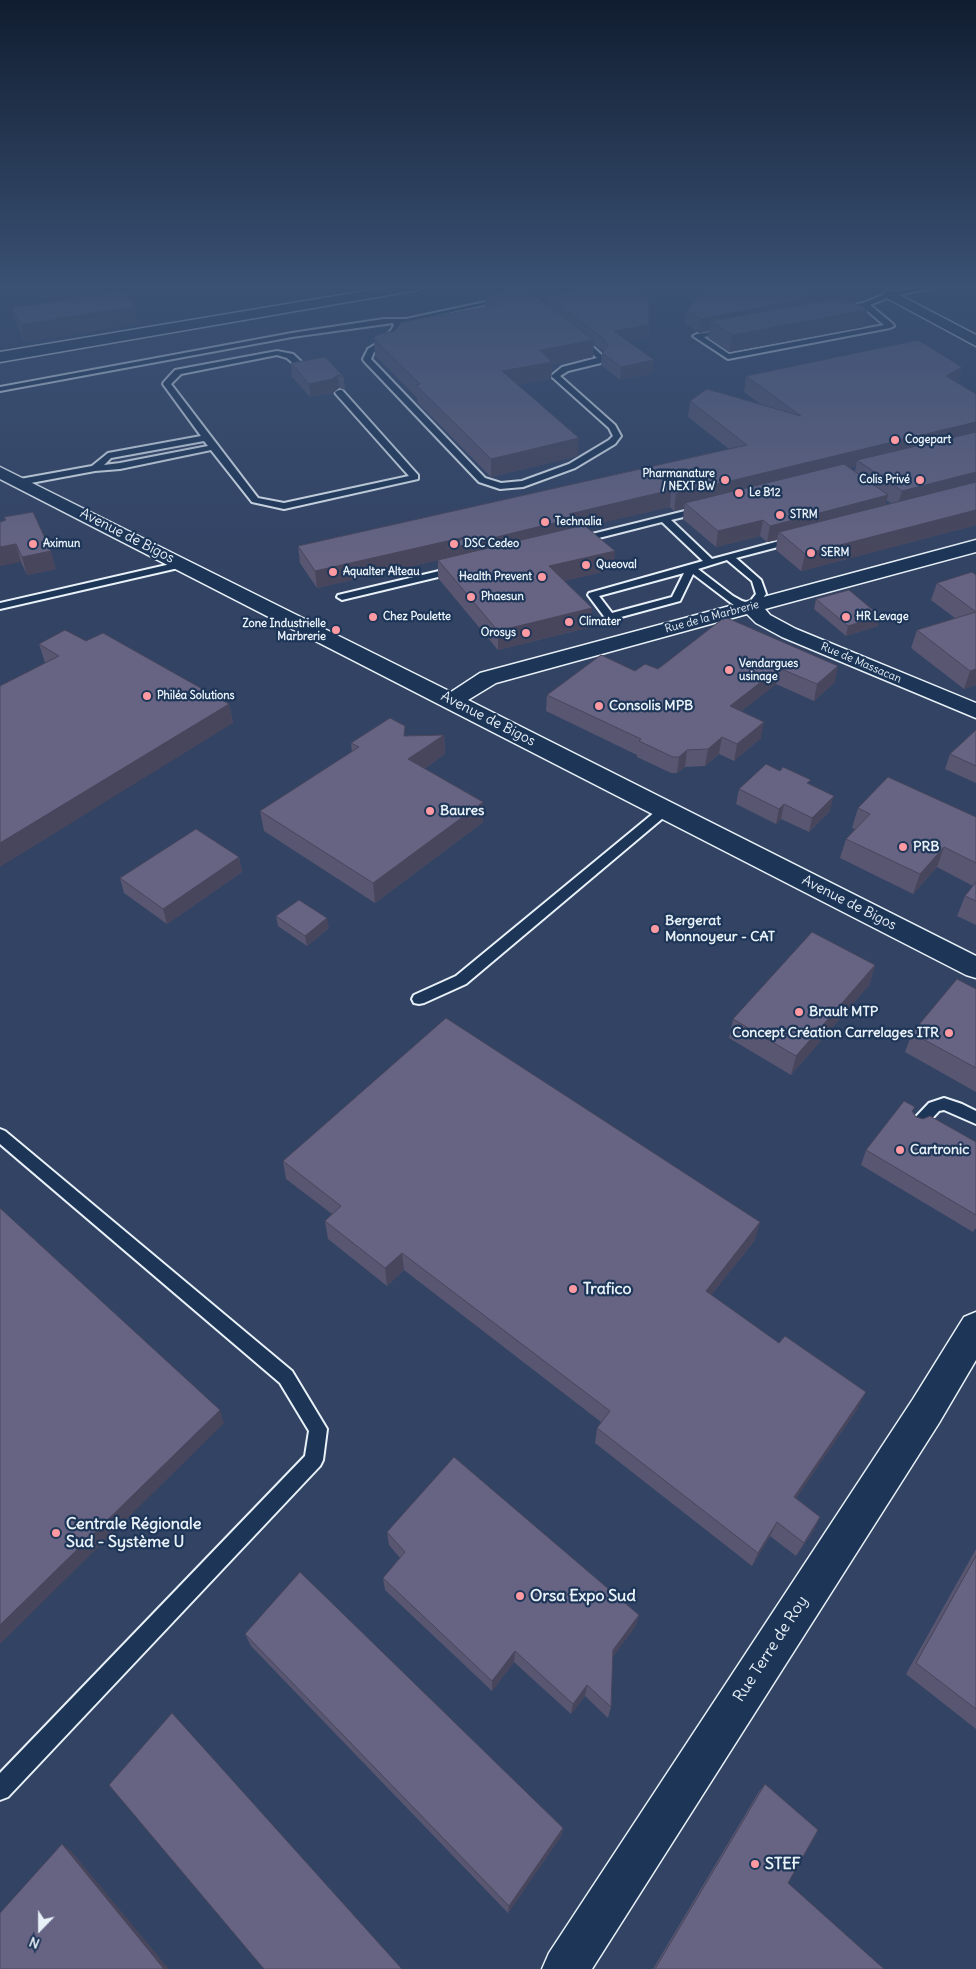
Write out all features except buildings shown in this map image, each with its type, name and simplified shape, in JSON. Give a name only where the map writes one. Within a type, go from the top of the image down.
[{"type":"street","name":"Avenue de Bigos","points":[[0,472],[976,968]]},
{"type":"street","name":"Rue de la Marbrerie","points":[[452,701],[488,678],[976,546]]},
{"type":"street","name":"Rue de Massacan","points":[[752,606],[764,619],[788,633],[976,711]]},
{"type":"street","name":"Rue Terre de Roy","points":[[565,1969],[926,1411],[976,1328]]},
{"type":"lane","points":[[0,389],[63,378]]},
{"type":"lane","points":[[173,378],[167,384],[206,438],[255,500],[284,506],[415,477],[339,392]]},
{"type":"lane","points":[[386,378],[482,480],[500,486],[523,484],[572,466],[612,442],[617,436],[612,427],[557,378]]},
{"type":"lane","points":[[95,468],[108,456],[206,438]]},
{"type":"lane","points":[[20,482],[95,468],[120,466],[213,447]]},
{"type":"lane","points":[[570,542],[712,507]]},
{"type":"lane","points":[[664,519],[710,562]]},
{"type":"lane","points":[[691,568],[676,599],[610,617],[593,595],[710,562],[803,538]]},
{"type":"lane","points":[[691,568],[729,598],[739,604],[752,606],[761,594],[756,580],[729,557]]},
{"type":"lane","points":[[0,606],[184,564]]},
{"type":"lane","points":[[342,597],[466,567]]},
{"type":"lane","points":[[419,999],[462,980],[665,810]]},
{"type":"lane","points":[[916,1126],[934,1107],[944,1104],[957,1108],[976,1118]]},
{"type":"lane","points":[[0,1135],[286,1377],[318,1429],[314,1460],[0,1789]]},
{"type":"shaded area","points":[[0,378],[976,378],[976,1969],[0,1969]]},
{"type":"place","name":"Cogepart","points":[[895,440]]},
{"type":"place","name":"Pharmanature / NEXT BW","points":[[725,480]]},
{"type":"place","name":"Colis Privé","points":[[920,480]]},
{"type":"place","name":"Le B12","points":[[739,493]]},
{"type":"place","name":"STRM","points":[[780,515]]},
{"type":"place","name":"Technalia","points":[[545,522]]},
{"type":"place","name":"Aximun","points":[[33,544]]},
{"type":"place","name":"DSC Cedeo","points":[[454,544]]},
{"type":"place","name":"SERM","points":[[811,553]]},
{"type":"place","name":"Queoval","points":[[586,565]]},
{"type":"place","name":"Aqualter Alteau","points":[[333,572]]},
{"type":"place","name":"Health Prevent","points":[[542,577]]},
{"type":"place","name":"Phaesun","points":[[471,597]]},
{"type":"place","name":"Chez Poulette","points":[[373,617]]},
{"type":"place","name":"HR Levage","points":[[846,617]]},
{"type":"place","name":"Climater","points":[[569,622]]},
{"type":"place","name":"Zone Industrielle Marbrerie","points":[[336,630]]},
{"type":"place","name":"Orosys","points":[[526,633]]},
{"type":"place","name":"Vendargues usinage","points":[[729,670]]},
{"type":"place","name":"Philéa Solutions","points":[[147,696]]},
{"type":"place","name":"Consolis MPB","points":[[599,706]]},
{"type":"place","name":"Baures","points":[[430,811]]},
{"type":"place","name":"PRB","points":[[903,847]]},
{"type":"place","name":"Bergerat Monnoyeur - CAT","points":[[655,929]]},
{"type":"place","name":"Brault MTP","points":[[799,1012]]},
{"type":"place","name":"Concept Création Carrelages ITR","points":[[949,1033]]},
{"type":"place","name":"Cartronic","points":[[900,1150]]},
{"type":"place","name":"Trafico","points":[[573,1289]]},
{"type":"place","name":"Centrale Régionale Sud - Système U","points":[[56,1533]]},
{"type":"place","name":"Orsa Expo Sud","points":[[520,1596]]},
{"type":"place","name":"STEF","points":[[755,1864]]}]
